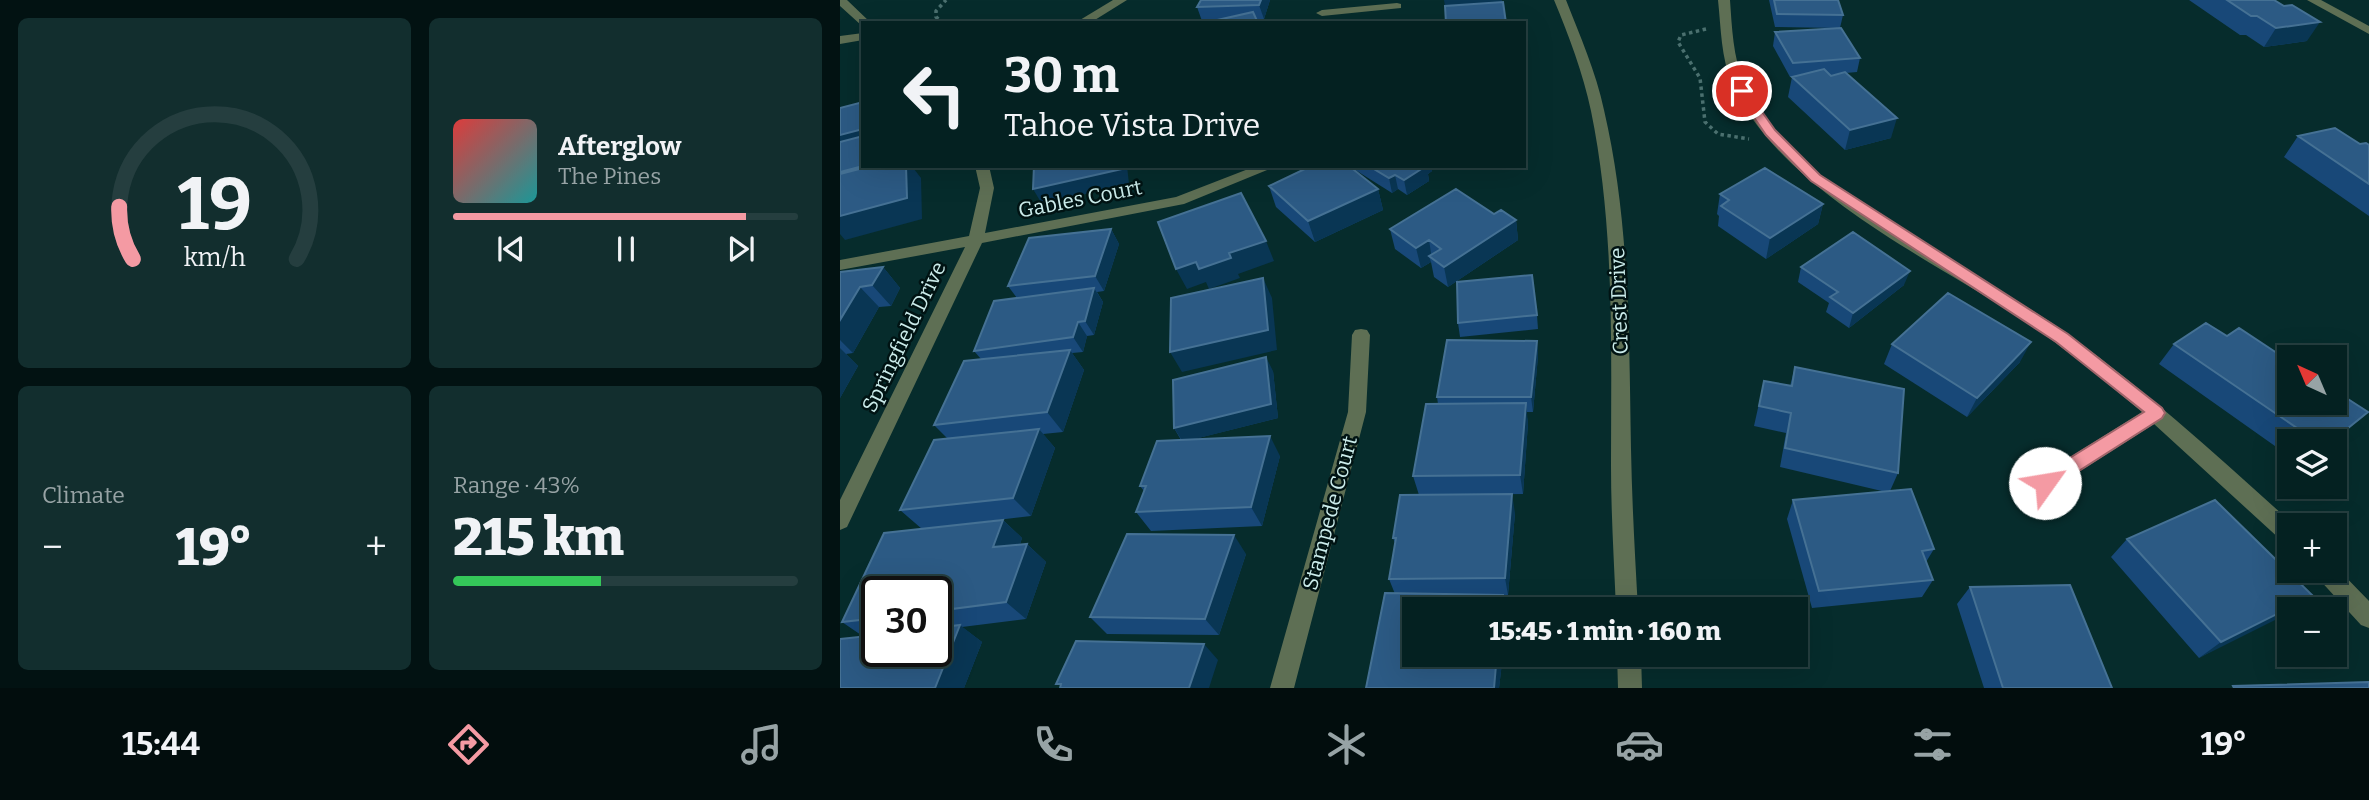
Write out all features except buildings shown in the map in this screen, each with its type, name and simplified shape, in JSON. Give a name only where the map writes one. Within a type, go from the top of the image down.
[{"type":"street","points":[[840,0],[863,21]]},
{"type":"street","points":[[1084,21],[1121,0]]},
{"type":"street","name":"Crest Drive","points":[[1560,0],[1588,73],[1604,144],[1616,220],[1622,300],[1621,453],[1627,597]]},
{"type":"street","points":[[1724,0],[1728,47],[1742,91],[1771,132],[1816,178],[2062,338],[2156,413],[2277,523]]},
{"type":"street","points":[[2313,0],[2369,31]]},
{"type":"street","points":[[1322,13],[1397,7]]},
{"type":"street","points":[[840,40],[861,33]]},
{"type":"street","name":"Springfield Drive","points":[[840,521],[975,242],[987,188],[982,168]]},
{"type":"street","name":"Gables Court","points":[[840,265],[975,242],[1179,201],[1219,188],[1265,168]]},
{"type":"street","name":"Stampede Court","points":[[1282,688],[1357,412],[1361,335]]},
{"type":"street","points":[[2023,497],[2156,413]]},
{"type":"street","points":[[2337,583],[2369,617]]},
{"type":"street","points":[[1629,667],[1630,688]]},
{"type":"path","points":[[941,21],[936,17],[936,10],[939,4],[946,0]]},
{"type":"path","points":[[1709,28],[1687,32],[1681,35],[1678,42],[1700,78],[1705,122],[1708,128],[1718,134],[1737,139],[1753,139]]},
{"type":"route","points":[[1742,91],[1771,132],[1816,178],[1884,225],[2062,338],[2156,413],[2045,483]]}]
